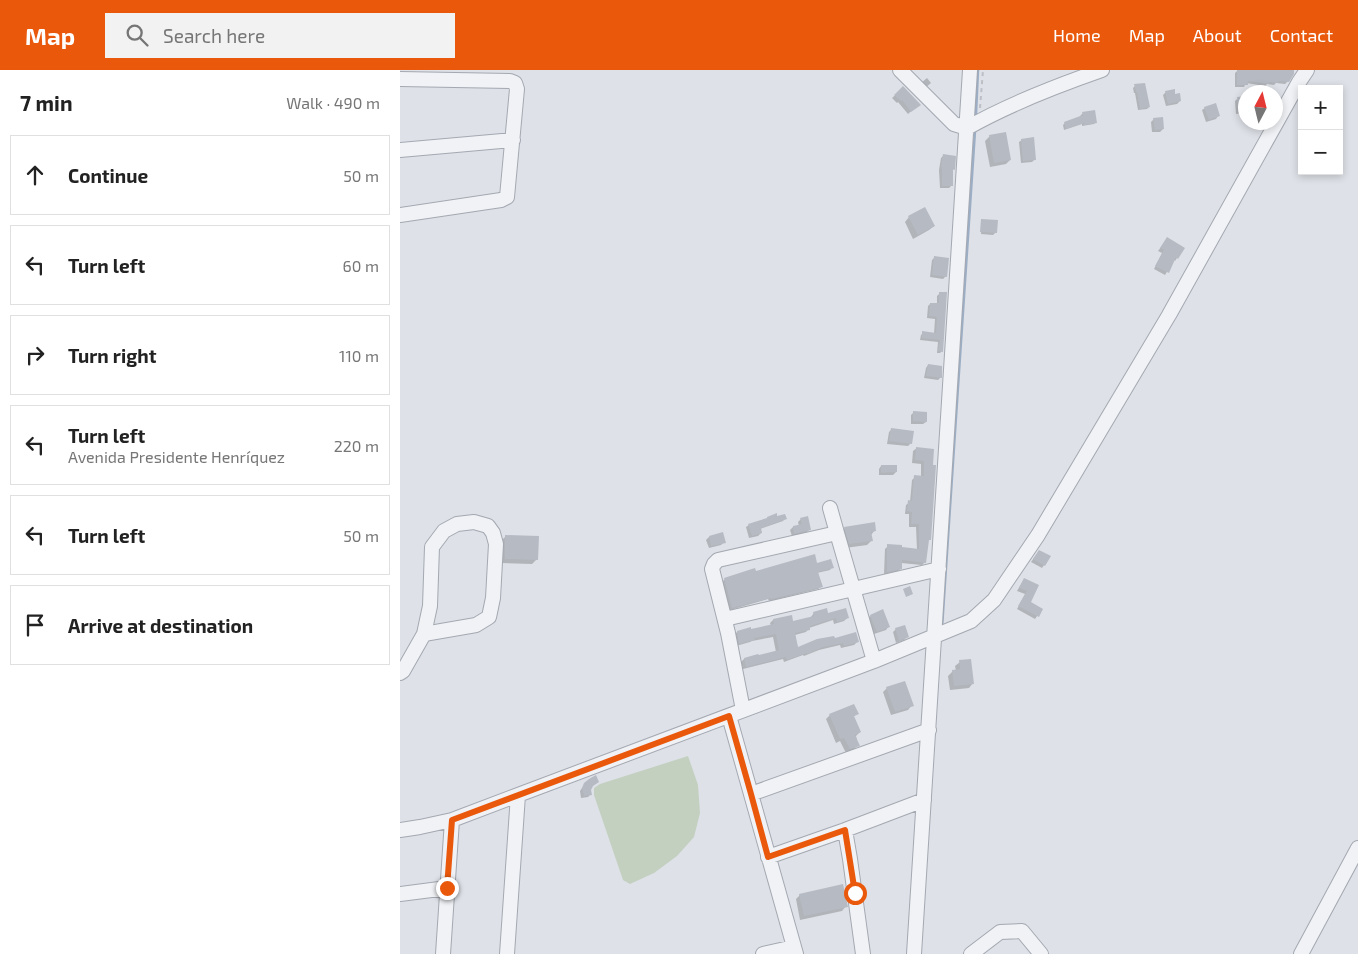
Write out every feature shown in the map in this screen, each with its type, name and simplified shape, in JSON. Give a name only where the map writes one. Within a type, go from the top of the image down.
[{"type":"street","points":[[900,70],[954,124],[967,128],[1056,86],[1102,70]]},
{"type":"street","points":[[914,954],[970,70]]},
{"type":"street","points":[[400,830],[452,820],[874,661],[971,621],[994,600],[1038,535],[1169,314],[1307,70]]},
{"type":"street","points":[[400,79],[510,80],[515,83],[517,89],[507,197],[501,200],[400,215]]},
{"type":"street","points":[[400,150],[513,140]]},
{"type":"street","points":[[830,508],[852,590],[874,661]]},
{"type":"street","points":[[400,673],[404,671],[424,634],[430,606],[432,547],[444,531],[457,524],[474,522],[488,526],[493,533],[496,544],[493,598],[489,617],[476,625],[424,634]]},
{"type":"street","points":[[743,710],[712,569],[714,564],[718,560],[838,533]]},
{"type":"street","points":[[724,619],[939,569]]},
{"type":"street","points":[[729,716],[795,951],[763,954]]},
{"type":"street","points":[[751,794],[929,730]]},
{"type":"street","points":[[507,954],[518,795]]},
{"type":"street","points":[[768,857],[924,800]]},
{"type":"street","points":[[443,954],[452,820]]},
{"type":"street","points":[[845,830],[863,954]]},
{"type":"street","points":[[1301,954],[1358,848]]},
{"type":"street","points":[[400,894],[447,888]]},
{"type":"street","points":[[971,954],[1000,932],[1022,931],[1041,954]]},
{"type":"path","points":[[979,121],[983,70]]},
{"type":"green space","points":[[688,756],[698,785],[700,813],[694,837],[677,856],[654,873],[630,884],[623,880],[594,795],[594,788],[600,784]]},
{"type":"building","points":[[1237,70],[1294,70],[1294,74],[1289,82],[1278,81],[1278,83],[1269,82],[1269,84],[1248,81],[1248,85],[1237,85]]},
{"type":"building","points":[[1145,83],[1150,107],[1140,109],[1134,84]]},
{"type":"building","points":[[903,86],[921,105],[911,112],[902,100],[894,95]]},
{"type":"building","points":[[1175,89],[1175,94],[1180,93],[1181,101],[1168,104],[1165,91]]},
{"type":"building","points":[[1216,103],[1220,116],[1209,120],[1204,107]]},
{"type":"building","points":[[1095,110],[1097,123],[1084,125],[1084,123],[1066,129],[1064,122],[1083,115],[1082,112]]},
{"type":"building","points":[[1163,117],[1164,129],[1155,130],[1153,118]]},
{"type":"building","points":[[1006,132],[1011,160],[994,163],[989,135]]},
{"type":"building","points":[[1034,137],[1036,160],[1023,161],[1021,139]]},
{"type":"building","points":[[943,154],[956,156],[955,170],[953,169],[953,186],[942,186],[941,167]]},
{"type":"building","points":[[925,207],[935,226],[918,235],[908,216]]},
{"type":"building","points":[[981,219],[998,220],[997,233],[980,232]]},
{"type":"building","points":[[1167,237],[1185,248],[1178,259],[1176,257],[1169,273],[1155,266],[1164,250],[1160,248]]},
{"type":"building","points":[[934,256],[949,258],[947,277],[932,275]]},
{"type":"building","points":[[939,292],[947,292],[943,352],[938,351],[940,340],[922,338],[922,331],[936,333],[937,317],[929,316],[930,303],[939,303]]},
{"type":"building","points":[[928,364],[942,366],[942,378],[926,376]]},
{"type":"building","points":[[913,411],[927,412],[927,422],[913,421]]},
{"type":"building","points":[[891,428],[914,431],[912,444],[889,441]]},
{"type":"building","points":[[916,447],[934,449],[933,465],[936,465],[931,540],[929,540],[926,563],[902,560],[902,569],[887,572],[887,544],[919,549],[919,524],[911,524],[912,512],[907,511],[908,500],[912,501],[914,475],[924,476],[924,461],[915,460]]},
{"type":"building","points":[[881,465],[897,465],[897,472],[881,473]]},
{"type":"building","points":[[777,513],[777,516],[785,514],[787,519],[761,528],[762,533],[752,536],[748,524]]},
{"type":"building","points":[[808,516],[811,530],[794,534],[793,526],[802,524],[800,518]]},
{"type":"building","points":[[875,522],[876,531],[871,532],[873,541],[849,544],[844,527]]},
{"type":"building","points":[[723,532],[726,543],[711,546],[709,536]]},
{"type":"building","points":[[505,535],[539,536],[538,560],[505,559]]},
{"type":"building","points":[[1039,550],[1051,556],[1045,566],[1033,559]]},
{"type":"building","points":[[815,554],[817,563],[831,559],[834,568],[818,572],[823,587],[732,608],[724,578],[755,568],[756,571]]},
{"type":"building","points":[[1024,578],[1039,585],[1031,602],[1043,609],[1039,617],[1018,606],[1027,591],[1019,588]]},
{"type":"building","points":[[910,586],[913,594],[906,597],[903,589]]},
{"type":"building","points":[[827,608],[828,613],[846,608],[849,618],[837,622],[836,618],[810,626],[810,630],[795,633],[798,647],[817,639],[834,636],[835,638],[856,632],[859,642],[844,646],[843,643],[823,647],[787,660],[786,657],[746,667],[744,658],[779,650],[776,634],[754,638],[754,640],[739,644],[737,631],[774,624],[773,619],[792,615],[793,621],[814,616],[813,612]]},
{"type":"building","points":[[883,609],[890,627],[877,632],[870,615]]},
{"type":"building","points":[[905,625],[909,637],[899,641],[895,628]]},
{"type":"building","points":[[971,659],[974,684],[954,686],[952,670],[960,669],[959,660]]},
{"type":"building","points":[[905,681],[914,706],[895,712],[886,687]]},
{"type":"building","points":[[854,704],[859,714],[854,716],[861,732],[855,735],[860,746],[850,749],[844,738],[840,739],[829,714]]},
{"type":"building","points":[[596,775],[599,782],[593,786],[591,790],[592,795],[584,796],[582,788],[584,783]]},
{"type":"building","points":[[843,884],[848,907],[804,916],[799,894]]},
{"type":"waterway","points":[[976,114],[978,70]]},
{"type":"waterway","points":[[942,628],[975,131]]},
{"type":"route","points":[[447,888],[452,820],[729,716],[768,857],[845,830],[855,893]]}]
